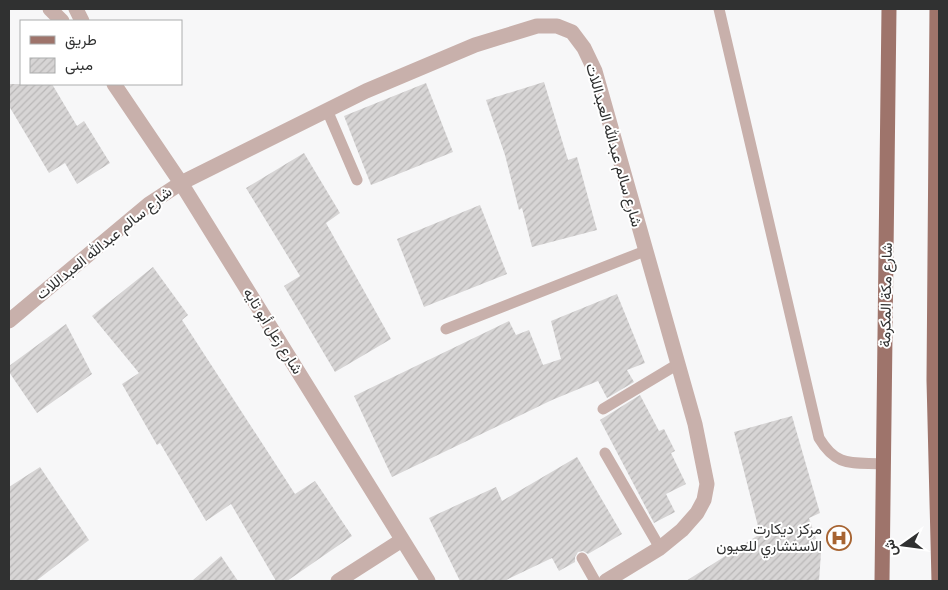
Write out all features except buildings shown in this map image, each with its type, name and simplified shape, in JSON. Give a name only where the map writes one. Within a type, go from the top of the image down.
[{"type":"main road","name":"شارع مكة المكرمة","points":[[882,581],[889,9]]},
{"type":"main road","points":[[937,9],[939,576]]},
{"type":"main road","points":[[883,523],[891,581]]},
{"type":"street","points":[[50,9],[61,20]]},
{"type":"street","name":"شارع سالم عبدالله العبداللات","points":[[9,321],[149,204],[181,182],[327,110],[475,45],[537,26],[557,26],[572,32],[584,48],[595,71],[695,424],[707,484],[704,500],[682,530],[660,548],[606,581]]},
{"type":"street","name":"شارع زعل أبو تايه","points":[[115,85],[181,182],[428,581]]},
{"type":"street","points":[[338,581],[402,540]]},
{"type":"lane","points":[[719,9],[819,438],[829,454],[838,460],[884,464]]},
{"type":"lane","points":[[327,110],[357,180]]},
{"type":"lane","points":[[446,329],[645,251]]},
{"type":"lane","points":[[603,409],[678,364]]},
{"type":"lane","points":[[606,453],[660,548]]},
{"type":"lane","points":[[582,558],[595,581]]},
{"type":"place","name":"مركز ديكارت الاستشاري للعيون","points":[[839,538]]}]
